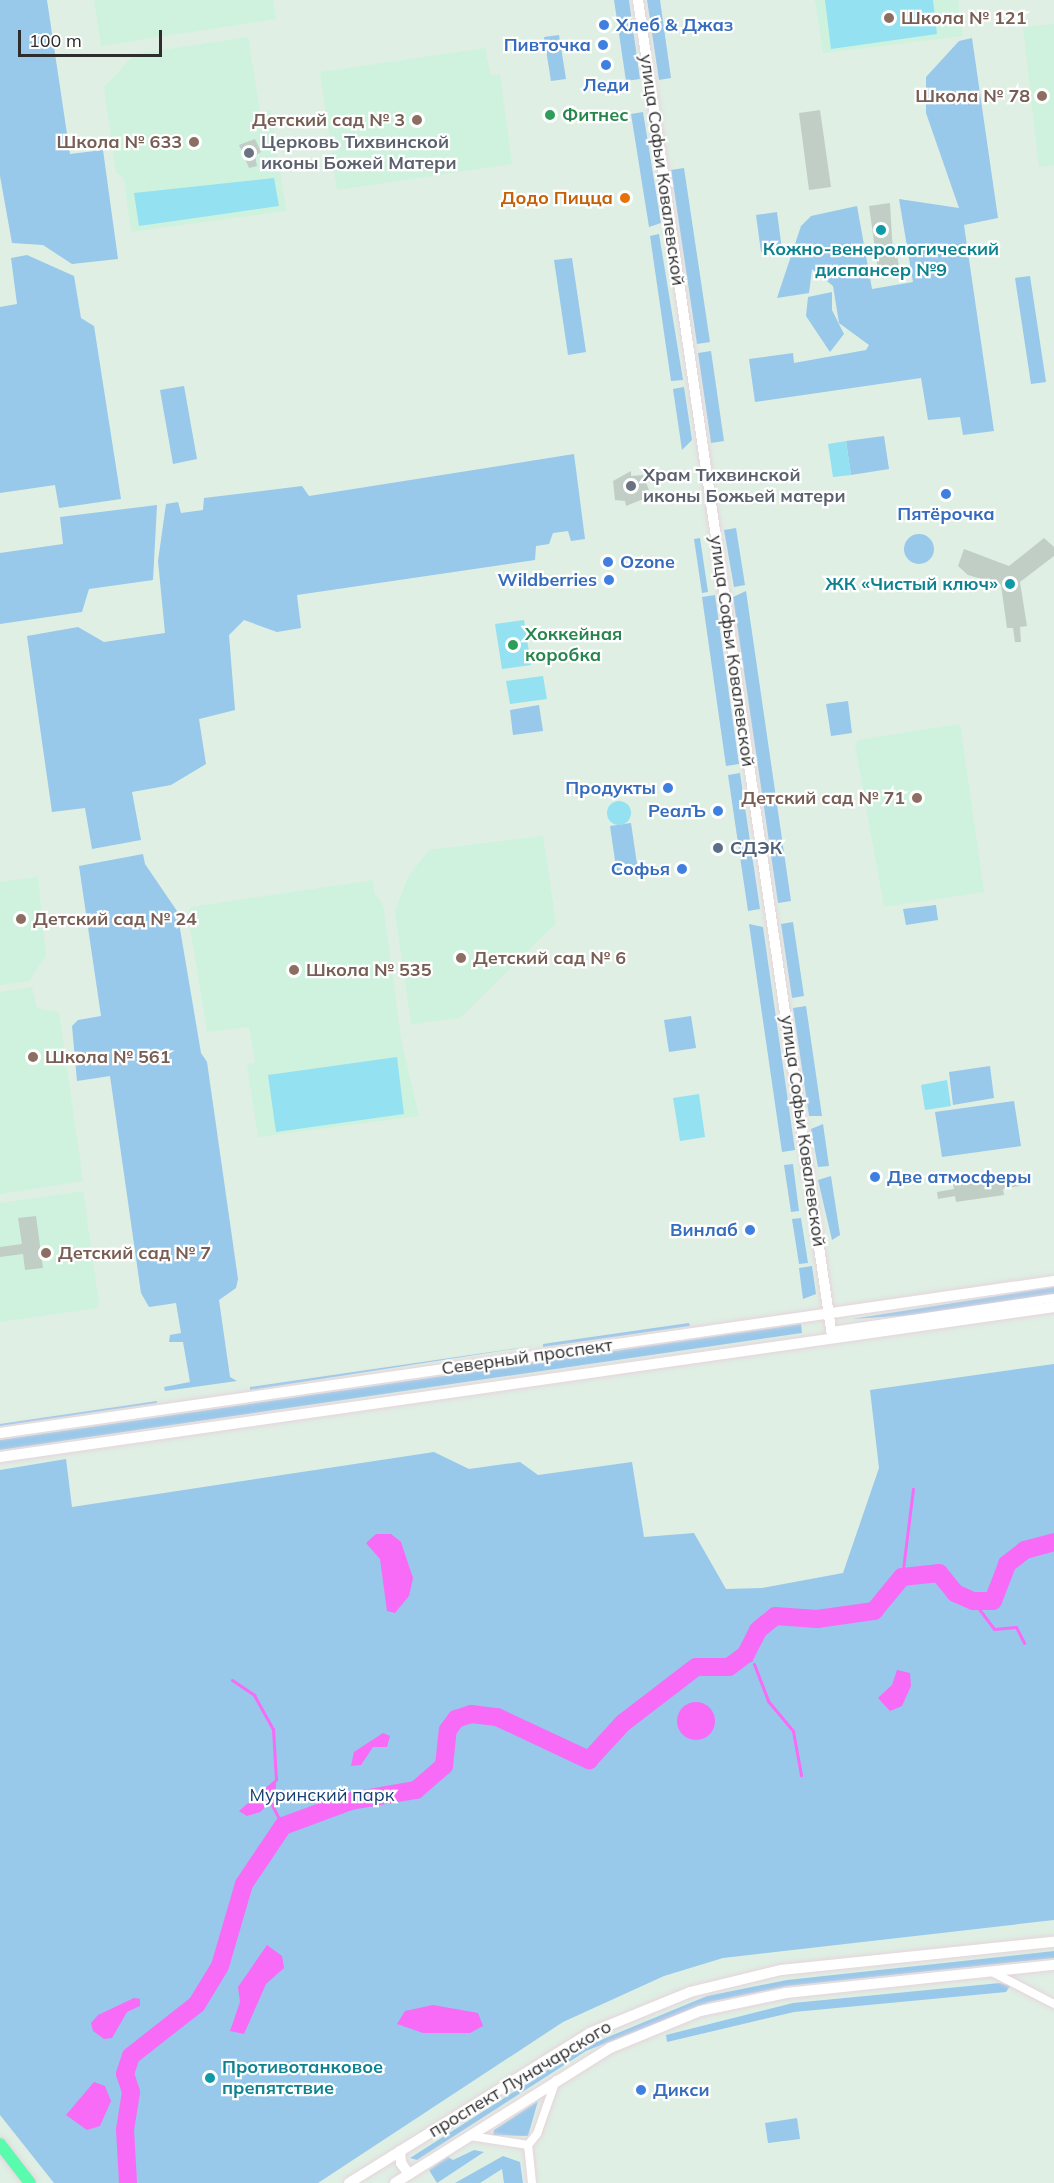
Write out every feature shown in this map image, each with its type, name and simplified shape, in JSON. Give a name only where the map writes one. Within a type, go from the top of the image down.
[{"type":"main road","name":"улица Софьи Ковалевской","points":[[638,0],[832,1334]]},
{"type":"main road","name":"Северный проспект","points":[[0,1433],[1054,1281]]},
{"type":"main road","name":"Северный проспект","points":[[0,1457],[832,1334],[1054,1307]]},
{"type":"main road","name":"проспект Луначарского","points":[[349,2183],[590,2034],[690,1992],[781,1970],[1054,1942]]},
{"type":"main road","name":"проспект Луначарского","points":[[396,2183],[557,2079],[660,2025],[742,2000],[1054,1965]]},
{"type":"main road","points":[[0,2144],[30,2183]]},
{"type":"main road","points":[[400,2151],[401,2163],[410,2174]]},
{"type":"street","name":"Северный проспект","points":[[832,1334],[1054,1298]]},
{"type":"street","points":[[992,1972],[1054,2004]]},
{"type":"street","points":[[532,2183],[528,2145],[537,2134],[557,2079]]},
{"type":"street","points":[[468,2135],[528,2145]]},
{"type":"shaded area","points":[[94,0],[273,0],[276,19],[101,46]]},
{"type":"shaded area","name":"Школа № 121","points":[[815,0],[958,0],[963,36],[823,53]]},
{"type":"shaded area","name":"Школа № 121","points":[[825,0],[933,0],[937,34],[831,49]]},
{"type":"shaded area","name":"Школа № 78","points":[[1054,24],[1054,165],[1039,167],[1023,27]]},
{"type":"shaded area","name":"Школа № 633","points":[[248,37],[260,112],[271,110],[286,211],[131,232],[124,179],[116,172],[104,87],[135,54]]},
{"type":"shaded area","name":"Детский сад № 3","points":[[485,48],[491,76],[500,74],[512,164],[337,190],[320,72]]},
{"type":"shaded area","points":[[274,178],[279,206],[139,226],[134,193]]},
{"type":"shaded area","points":[[846,441],[851,475],[833,477],[828,444]]},
{"type":"shaded area","name":"Хоккейная коробка","points":[[524,620],[531,665],[502,669],[495,624]]},
{"type":"shaded area","points":[[543,676],[547,699],[510,704],[506,681]]},
{"type":"shaded area","name":"Детский сад № 71","points":[[960,724],[984,892],[884,907],[855,745],[858,740]]},
{"type":"shaded area","points":[[614,801],[624,801],[631,808],[631,818],[624,825],[614,825],[607,818],[607,808]]},
{"type":"shaded area","name":"Детский сад № 6","points":[[543,836],[556,923],[460,1018],[411,1024],[395,911],[408,877],[429,850]]},
{"type":"shaded area","name":"Детский сад № 24","points":[[38,877],[46,956],[29,981],[0,985],[0,882]]},
{"type":"shaded area","name":"Школа № 535","points":[[373,880],[374,893],[383,904],[401,1039],[419,1116],[258,1137],[247,1064],[255,1063],[249,1027],[207,1032],[188,914],[191,907]]},
{"type":"shaded area","name":"Школа № 561","points":[[32,987],[37,1008],[59,1012],[83,1181],[0,1194],[0,992]]},
{"type":"shaded area","points":[[397,1057],[404,1114],[276,1132],[268,1075]]},
{"type":"shaded area","points":[[947,1080],[951,1106],[925,1110],[921,1085]]},
{"type":"shaded area","points":[[699,1094],[705,1137],[680,1141],[673,1098]]},
{"type":"shaded area","name":"Детский сад № 7","points":[[83,1191],[99,1303],[96,1308],[0,1322],[0,1203]]},
{"type":"shaded area","points":[[376,1534],[391,1534],[401,1542],[413,1578],[409,1596],[395,1613],[387,1611],[380,1559],[366,1543]]},
{"type":"shaded area","points":[[897,1670],[910,1673],[911,1686],[902,1706],[890,1711],[878,1698],[892,1685]]},
{"type":"shaded area","points":[[696,1702],[703,1703],[709,1708],[714,1714],[714,1728],[709,1734],[703,1739],[696,1740],[689,1739],[683,1734],[678,1728],[677,1721],[678,1714],[683,1708],[689,1703]]},
{"type":"shaded area","points":[[383,1733],[390,1736],[387,1747],[373,1747],[361,1765],[351,1766],[354,1752]]},
{"type":"shaded area","points":[[276,1779],[276,1798],[260,1812],[247,1816],[239,1811]]},
{"type":"shaded area","points":[[267,1945],[282,1956],[284,1968],[266,1984],[244,2034],[230,2031],[240,2002],[238,1987]]},
{"type":"shaded area","points":[[134,1998],[140,1999],[140,2006],[127,2012],[112,2038],[104,2039],[93,2031],[91,2023],[98,2015]]},
{"type":"shaded area","points":[[433,2005],[478,2013],[483,2026],[470,2033],[423,2033],[397,2024],[405,2011]]},
{"type":"shaded area","points":[[94,2082],[105,2086],[111,2101],[100,2126],[87,2130],[66,2115]]},
{"type":"green space","points":[[0,0],[47,0],[70,154],[103,150],[118,259],[72,264],[43,245],[12,243],[0,176]]},
{"type":"green space","points":[[614,0],[629,0],[640,79],[626,81]]},
{"type":"green space","points":[[647,0],[660,0],[671,78],[659,80]]},
{"type":"green space","points":[[559,35],[566,79],[551,81],[544,37]]},
{"type":"green space","points":[[972,38],[998,218],[964,225],[994,431],[963,435],[960,417],[928,420],[921,378],[755,402],[749,359],[793,353],[794,363],[866,350],[869,345],[839,323],[833,286],[812,269],[809,293],[777,298],[801,226],[811,216],[857,206],[872,289],[913,282],[899,199],[959,208],[926,113],[926,77],[959,41]]},
{"type":"green space","points":[[643,112],[661,223],[649,227],[631,114]]},
{"type":"green space","points":[[684,168],[710,342],[697,344],[671,170]]},
{"type":"green space","points":[[777,212],[782,250],[761,252],[756,215]]},
{"type":"green space","points":[[659,234],[683,380],[671,381],[650,236]]},
{"type":"green space","points":[[27,255],[74,276],[81,318],[94,326],[121,499],[59,508],[55,485],[0,493],[0,307],[17,304],[11,258]]},
{"type":"green space","points":[[572,258],[586,352],[568,355],[554,260]]},
{"type":"green space","points":[[1030,276],[1046,382],[1031,384],[1015,278]]},
{"type":"green space","points":[[832,292],[832,310],[844,334],[830,352],[806,316],[808,297]]},
{"type":"green space","points":[[711,351],[724,441],[711,443],[698,353]]},
{"type":"green space","points":[[184,386],[197,459],[173,464],[160,390]]},
{"type":"green space","points":[[684,387],[692,440],[682,450],[673,389]]},
{"type":"green space","points":[[884,436],[889,469],[851,475],[846,441]]},
{"type":"green space","points":[[574,454],[585,539],[571,541],[568,531],[553,533],[549,544],[536,546],[535,560],[297,595],[301,628],[277,632],[244,620],[229,635],[235,710],[199,719],[206,764],[171,785],[132,792],[141,840],[92,849],[85,808],[52,812],[27,636],[78,627],[104,642],[165,633],[158,561],[166,504],[178,502],[181,513],[203,510],[204,498],[302,486],[309,496]]},
{"type":"green space","points":[[157,505],[153,580],[89,589],[82,612],[0,624],[0,553],[63,544],[60,517]]},
{"type":"green space","points":[[736,528],[745,585],[734,587],[724,530]]},
{"type":"green space","points":[[919,534],[930,538],[934,549],[930,560],[919,564],[908,560],[904,549],[908,538]]},
{"type":"green space","points":[[700,538],[708,592],[702,593],[694,539]]},
{"type":"green space","points":[[746,591],[791,901],[778,903],[733,597]]},
{"type":"green space","points":[[715,595],[739,764],[726,766],[702,597]]},
{"type":"green space","points":[[848,701],[852,733],[831,736],[826,704]]},
{"type":"green space","points":[[539,705],[543,731],[513,735],[510,710]]},
{"type":"green space","points":[[740,773],[760,909],[748,911],[728,775]]},
{"type":"green space","points":[[631,823],[638,871],[617,874],[610,826]]},
{"type":"green space","points":[[143,854],[145,864],[177,911],[201,1053],[207,1062],[238,1279],[236,1288],[219,1300],[230,1377],[237,1381],[165,1391],[164,1387],[190,1382],[183,1342],[169,1342],[170,1335],[181,1333],[176,1303],[149,1307],[141,1293],[110,1076],[77,1081],[72,1026],[78,1020],[101,1016],[79,866]]},
{"type":"green space","points":[[936,905],[938,920],[906,925],[903,909]]},
{"type":"green space","points":[[793,922],[804,996],[792,998],[781,924]]},
{"type":"green space","points":[[749,924],[763,927],[795,1150],[782,1152]]},
{"type":"green space","points":[[806,1006],[822,1116],[809,1116],[793,1008]]},
{"type":"green space","points":[[691,1016],[696,1048],[669,1052],[664,1020]]},
{"type":"green space","points":[[990,1066],[994,1098],[953,1105],[949,1072]]},
{"type":"green space","points":[[1014,1101],[1021,1146],[942,1157],[935,1112]]},
{"type":"green space","points":[[823,1124],[829,1166],[818,1167],[811,1129]]},
{"type":"green space","points":[[793,1164],[799,1211],[791,1212],[784,1165]]},
{"type":"green space","points":[[831,1176],[840,1235],[832,1240],[818,1180]]},
{"type":"green space","points":[[801,1218],[808,1263],[799,1264],[792,1219]]},
{"type":"green space","points":[[812,1266],[816,1294],[803,1299],[799,1268]]},
{"type":"green space","points":[[1054,1287],[1054,1296],[929,1314],[852,1319]]},
{"type":"green space","points":[[689,1323],[690,1326],[543,1347],[543,1344]]},
{"type":"green space","points":[[801,1324],[802,1333],[0,1450],[0,1440]]},
{"type":"green space","points":[[533,1346],[250,1390],[250,1387]]},
{"type":"green space","name":"Муринский парк","points":[[1054,1364],[1054,1920],[723,1958],[664,1976],[563,2022],[318,2183],[54,2183],[0,2115],[0,1470],[66,1459],[72,1507],[434,1452],[469,1469],[520,1462],[538,1475],[632,1462],[644,1537],[694,1533],[726,1589],[762,1588],[843,1573],[879,1468],[870,1390]]},
{"type":"green space","points":[[157,1401],[157,1403],[0,1426],[0,1424]]},
{"type":"green space","points":[[1054,1951],[1054,1958],[787,1986],[709,2002],[586,2051],[417,2160],[410,2158],[584,2047],[707,1996],[787,1980]]},
{"type":"green space","points":[[1000,1983],[1010,1986],[1006,1992],[794,2012],[667,2042],[666,2035],[793,2003]]},
{"type":"green space","points":[[538,2101],[528,2136],[493,2135],[494,2130]]},
{"type":"green space","points":[[797,2118],[800,2139],[768,2143],[765,2123]]},
{"type":"green space","points":[[474,2150],[484,2152],[437,2183],[429,2170],[448,2157],[453,2160]]},
{"type":"green space","points":[[503,2156],[520,2162],[523,2183],[504,2183],[502,2169],[480,2183],[455,2183]]},
{"type":"building","points":[[820,110],[831,187],[809,190],[799,113]]},
{"type":"building","name":"Церковь Тихвинской иконы Божей Матери","points":[[255,139],[261,152],[255,156],[257,166],[249,168],[239,145]]},
{"type":"building","name":"Кожно-венерологический диспансер №9","points":[[890,203],[893,255],[897,254],[899,267],[878,270],[869,206]]},
{"type":"building","name":"Храм Тихвинской иконы Божьей матери","points":[[631,471],[631,476],[643,475],[649,490],[645,490],[646,498],[626,506],[625,501],[615,500],[613,481]]},
{"type":"building","name":"ЖК «Чистый ключ»","points":[[1044,538],[1054,547],[1054,556],[1020,582],[1027,626],[1020,627],[1021,642],[1015,642],[1013,628],[1007,628],[1001,585],[968,575],[958,566],[964,549],[1009,566]]},
{"type":"building","points":[[1001,1176],[1002,1182],[1019,1180],[1020,1186],[1003,1189],[1004,1195],[956,1202],[955,1196],[938,1199],[937,1192],[954,1189],[953,1184]]},
{"type":"building","name":"Детский сад № 7","points":[[36,1216],[43,1268],[25,1270],[23,1254],[0,1257],[0,1247],[22,1244],[18,1218]]},
{"type":"waterway","points":[[902,1577],[913,1489]]},
{"type":"waterway","points":[[128,2183],[125,2130],[131,2092],[125,2074],[131,2056],[197,2004],[220,1966],[244,1884],[283,1826],[351,1801],[416,1790],[444,1766],[448,1730],[456,1719],[471,1714],[497,1717],[589,1760],[623,1723],[696,1667],[729,1667],[746,1654],[758,1630],[775,1616],[817,1619],[874,1611],[902,1577],[939,1573],[955,1593],[973,1601],[993,1601],[1007,1564],[1025,1550],[1054,1542]]},
{"type":"waterway","points":[[973,1601],[994,1629],[1016,1627],[1024,1643]]},
{"type":"waterway","points":[[746,1654],[751,1660]]},
{"type":"waterway","points":[[754,1664],[768,1701],[793,1731],[801,1775]]},
{"type":"waterway","points":[[232,1680],[254,1695],[273,1729],[276,1780]]},
{"type":"waterway","points":[[270,1801],[283,1826]]},
{"type":"place","name":"Школа № 121","points":[[889,18]]},
{"type":"place","name":"Хлеб & Джаз","points":[[604,25]]},
{"type":"place","name":"Пивточка","points":[[603,45]]},
{"type":"place","name":"Леди","points":[[606,65]]},
{"type":"place","name":"Школа № 78","points":[[1042,96]]},
{"type":"place","name":"Фитнес","points":[[550,115]]},
{"type":"place","name":"Детский сад № 3","points":[[417,120]]},
{"type":"place","name":"Школа № 633","points":[[194,142]]},
{"type":"place","name":"Церковь Тихвинской иконы Божей Матери","points":[[249,153]]},
{"type":"place","name":"Додо Пицца","points":[[625,198]]},
{"type":"place","name":"Кожно-венерологический диспансер №9","points":[[881,230]]},
{"type":"place","name":"Храм Тихвинской иконы Божьей матери","points":[[631,486]]},
{"type":"place","name":"Пятёрочка","points":[[946,494]]},
{"type":"place","name":"Ozone","points":[[608,562]]},
{"type":"place","name":"Wildberries","points":[[609,580]]},
{"type":"place","name":"ЖК «Чистый ключ»","points":[[1010,584]]},
{"type":"place","name":"Хоккейная коробка","points":[[513,645]]},
{"type":"place","name":"Продукты","points":[[668,788]]},
{"type":"place","name":"Детский сад № 71","points":[[917,798]]},
{"type":"place","name":"РеалЪ","points":[[718,811]]},
{"type":"place","name":"СДЭК","points":[[718,848]]},
{"type":"place","name":"Софья","points":[[682,869]]},
{"type":"place","name":"Детский сад № 24","points":[[21,919]]},
{"type":"place","name":"Детский сад № 6","points":[[461,958]]},
{"type":"place","name":"Школа № 535","points":[[294,970]]},
{"type":"place","name":"Школа № 561","points":[[33,1057]]},
{"type":"place","name":"Две атмосферы","points":[[875,1177]]},
{"type":"place","name":"Винлаб","points":[[750,1230]]},
{"type":"place","name":"Детский сад № 7","points":[[46,1253]]},
{"type":"place","name":"Противотанковое препятствие","points":[[210,2078]]},
{"type":"place","name":"Дикси","points":[[641,2090]]}]
